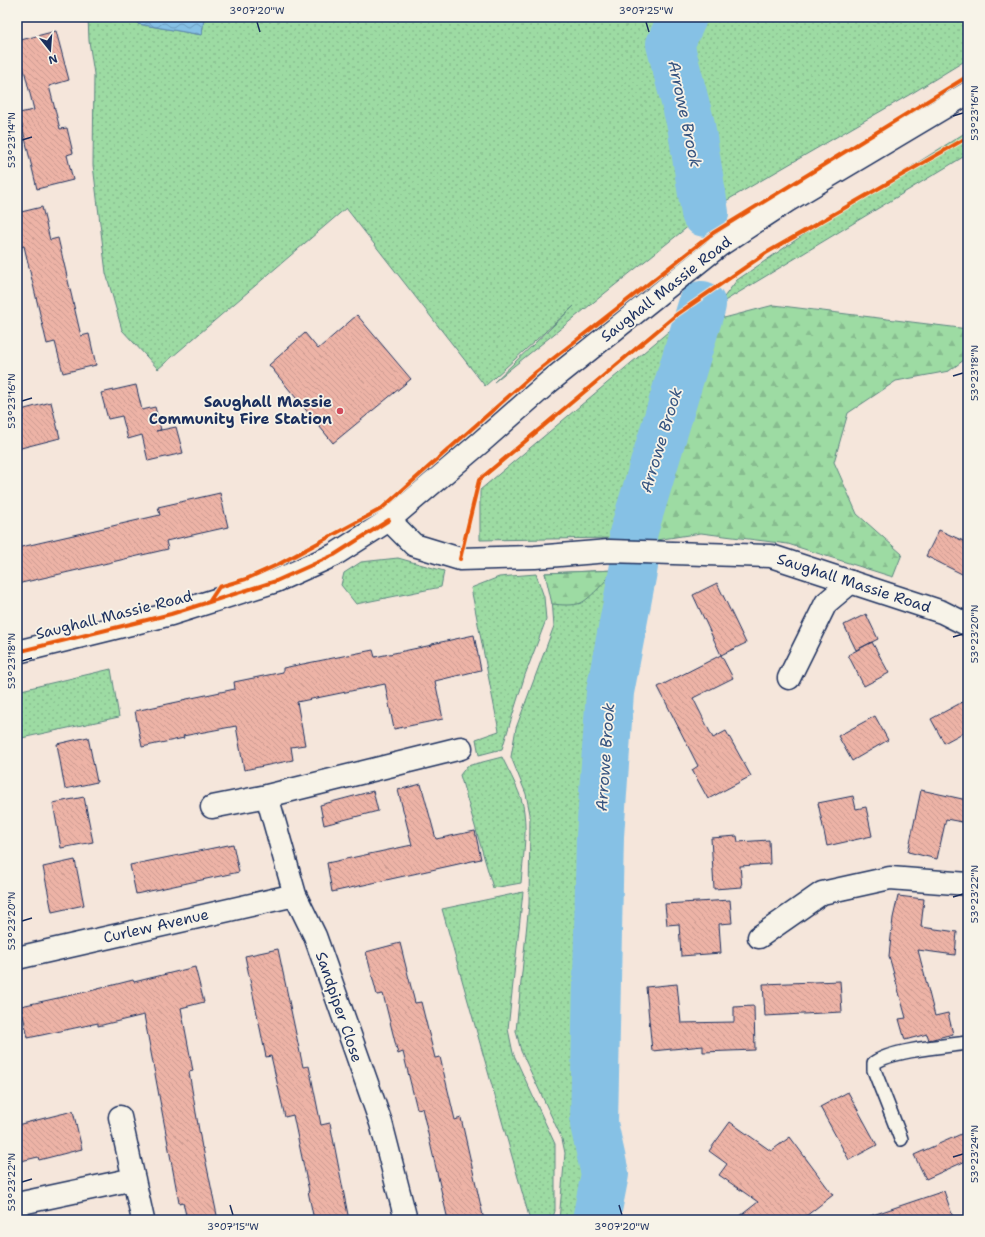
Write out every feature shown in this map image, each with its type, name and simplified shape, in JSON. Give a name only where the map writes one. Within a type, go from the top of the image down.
[{"type":"street","name":"Saughall Massie Road","points":[[17,652],[171,614],[276,581],[334,556],[389,520],[549,382],[720,245],[787,201],[968,93]]},
{"type":"street","name":"Saughall Massie Road","points":[[389,520],[414,545],[460,559],[535,557],[610,551],[771,556],[942,612],[968,625]]},
{"type":"street","points":[[789,678],[826,603],[851,582]]},
{"type":"street","points":[[212,807],[267,796],[461,748]]},
{"type":"street","name":"Sandpiper Close","points":[[267,796],[295,895],[315,936],[381,1124],[406,1220]]},
{"type":"street","points":[[759,937],[822,893],[890,878],[968,884]]},
{"type":"street","name":"Curlew Avenue","points":[[17,958],[295,895]]},
{"type":"street","points":[[120,1117],[143,1220]]},
{"type":"street","points":[[17,1204],[134,1179]]},
{"type":"lane","points":[[901,1139],[874,1070],[874,1063],[881,1058],[894,1054],[968,1043]]},
{"type":"green space","points":[[88,17],[137,17],[138,24],[202,35],[204,17],[968,17],[968,59],[705,213],[494,382],[574,306],[485,386],[346,208],[158,369],[122,330],[106,273],[93,165],[94,74],[89,41]]},
{"type":"green space","points":[[968,131],[968,154],[718,305],[737,280],[812,229]]},
{"type":"green space","points":[[718,305],[724,318],[774,305],[968,329],[968,357],[949,371],[896,381],[848,413],[834,462],[857,514],[902,554],[893,577],[788,544],[701,533],[650,541],[653,514],[700,311]]},
{"type":"green space","points":[[681,321],[617,538],[480,540],[480,490]]},
{"type":"green space","points":[[398,558],[444,571],[441,587],[356,604],[341,585],[344,573],[361,562]]},
{"type":"green space","points":[[615,570],[626,579],[619,615],[593,694],[581,810],[589,1156],[587,1220],[559,1220],[565,1153],[562,1139],[521,1051],[516,1031],[529,904],[530,814],[526,794],[511,757],[516,728],[554,626],[552,599],[545,573]]},
{"type":"green space","points":[[615,570],[585,601],[571,605],[552,604],[545,573]]},
{"type":"green space","points":[[536,574],[544,597],[546,620],[525,675],[502,749],[479,755],[476,739],[499,731],[471,588],[499,577]]},
{"type":"green space","points":[[111,669],[119,717],[17,739],[17,691]]},
{"type":"green space","points":[[502,757],[515,784],[523,806],[525,821],[524,848],[521,883],[493,888],[460,775],[467,766]]},
{"type":"green space","points":[[523,892],[508,1029],[513,1053],[555,1144],[555,1211],[552,1220],[530,1220],[442,909]]},
{"type":"water","points":[[137,17],[204,17],[202,35],[138,24]]},
{"type":"building","points":[[56,31],[69,80],[49,86],[60,129],[67,128],[73,153],[67,155],[73,180],[37,189],[19,113],[34,110],[17,41]]},
{"type":"building","points":[[42,207],[50,240],[58,238],[81,336],[89,334],[96,365],[63,373],[55,342],[47,344],[24,246],[17,248],[17,213]]},
{"type":"building","name":"Saughall Massie Community Fire Station","points":[[357,315],[411,379],[333,443],[269,365],[305,333],[318,349]]},
{"type":"building","points":[[136,385],[142,410],[155,407],[161,430],[176,427],[183,453],[148,461],[142,435],[128,439],[122,416],[108,419],[101,393]]},
{"type":"building","points":[[51,402],[60,438],[17,449],[17,419],[23,418],[21,410]]},
{"type":"building","points":[[220,493],[228,527],[166,541],[168,549],[17,584],[17,548],[160,515],[158,507]]},
{"type":"building","points":[[939,530],[968,543],[968,577],[926,556]]},
{"type":"building","points":[[717,583],[746,643],[721,655],[693,595]]},
{"type":"building","points":[[866,614],[878,639],[856,650],[844,625]]},
{"type":"building","points":[[474,635],[481,670],[435,681],[443,719],[394,729],[385,684],[297,702],[305,745],[291,747],[293,760],[244,770],[236,726],[183,736],[184,738],[142,747],[135,711],[235,689],[234,682],[283,672],[283,668],[373,650],[375,657]]},
{"type":"building","points":[[872,642],[889,673],[864,686],[848,655]]},
{"type":"building","points":[[721,655],[733,678],[693,698],[713,738],[726,731],[751,776],[708,799],[692,770],[698,766],[658,687]]},
{"type":"building","points":[[968,699],[968,730],[944,743],[931,719]]},
{"type":"building","points":[[875,716],[888,740],[852,761],[838,736]]},
{"type":"building","points":[[88,737],[97,782],[65,789],[57,744]]},
{"type":"building","points":[[421,784],[436,839],[475,831],[481,859],[332,892],[327,863],[412,845],[398,790]]},
{"type":"building","points":[[921,790],[967,800],[962,822],[946,819],[937,859],[908,852]]},
{"type":"building","points":[[373,791],[378,811],[324,825],[320,805]]},
{"type":"building","points":[[853,796],[856,809],[866,807],[872,836],[827,846],[818,803]]},
{"type":"building","points":[[84,797],[93,842],[61,848],[53,803]]},
{"type":"building","points":[[737,836],[738,842],[769,840],[770,864],[740,866],[742,887],[714,889],[711,838]]},
{"type":"building","points":[[233,844],[239,872],[136,894],[130,865]]},
{"type":"building","points":[[75,860],[84,905],[52,912],[43,867]]},
{"type":"building","points":[[898,896],[924,899],[921,927],[957,932],[955,955],[918,950],[935,1016],[948,1013],[953,1034],[929,1040],[927,1034],[905,1040],[899,1019],[906,1018],[889,956],[893,918]]},
{"type":"building","points":[[730,900],[732,923],[719,924],[721,953],[681,956],[679,924],[667,925],[665,904]]},
{"type":"building","points":[[400,943],[415,1003],[421,1002],[435,1058],[440,1057],[455,1120],[461,1118],[484,1220],[448,1220],[422,1108],[417,1109],[403,1052],[398,1054],[383,994],[377,995],[366,952]]},
{"type":"building","points":[[278,949],[303,1067],[309,1066],[321,1125],[330,1123],[349,1220],[314,1220],[293,1115],[285,1117],[271,1056],[266,1057],[245,956]]},
{"type":"building","points":[[195,967],[204,1002],[181,1008],[193,1071],[189,1072],[202,1148],[218,1220],[187,1220],[183,1202],[179,1203],[144,1015],[98,1026],[98,1023],[28,1038],[21,1006],[133,980],[134,982]]},
{"type":"building","points":[[840,981],[842,1012],[765,1016],[763,984]]},
{"type":"building","points":[[677,984],[681,1023],[734,1022],[734,1007],[754,1006],[755,1050],[703,1052],[703,1046],[652,1051],[646,987]]},
{"type":"building","points":[[848,1092],[877,1145],[849,1160],[820,1107]]},
{"type":"building","points":[[73,1111],[82,1149],[39,1160],[38,1157],[17,1162],[17,1125]]},
{"type":"building","points":[[730,1122],[771,1151],[790,1137],[833,1195],[801,1220],[735,1220],[758,1202],[719,1175],[727,1164],[709,1151]]},
{"type":"building","points":[[968,1131],[968,1160],[926,1179],[914,1155]]},
{"type":"building","points":[[944,1191],[954,1220],[871,1220],[870,1216]]},
{"type":"waterway","name":"Arrowe Brook","points":[[683,17],[670,44],[691,125],[705,213]]},
{"type":"waterway","name":"Arrowe Brook","points":[[596,1220],[605,1174],[594,1124],[600,836],[610,692],[634,566],[633,534],[702,305]]},
{"type":"cycle path","points":[[209,602],[219,587],[246,579],[279,564],[381,509],[536,372],[713,233],[968,76]]},
{"type":"cycle path","points":[[460,559],[479,480],[676,315],[766,253],[968,137]]},
{"type":"cycle path","points":[[17,652],[171,614],[276,581],[334,555],[389,520]]},
{"type":"place","name":"Saughall Massie Community Fire Station","points":[[340,411]]}]
